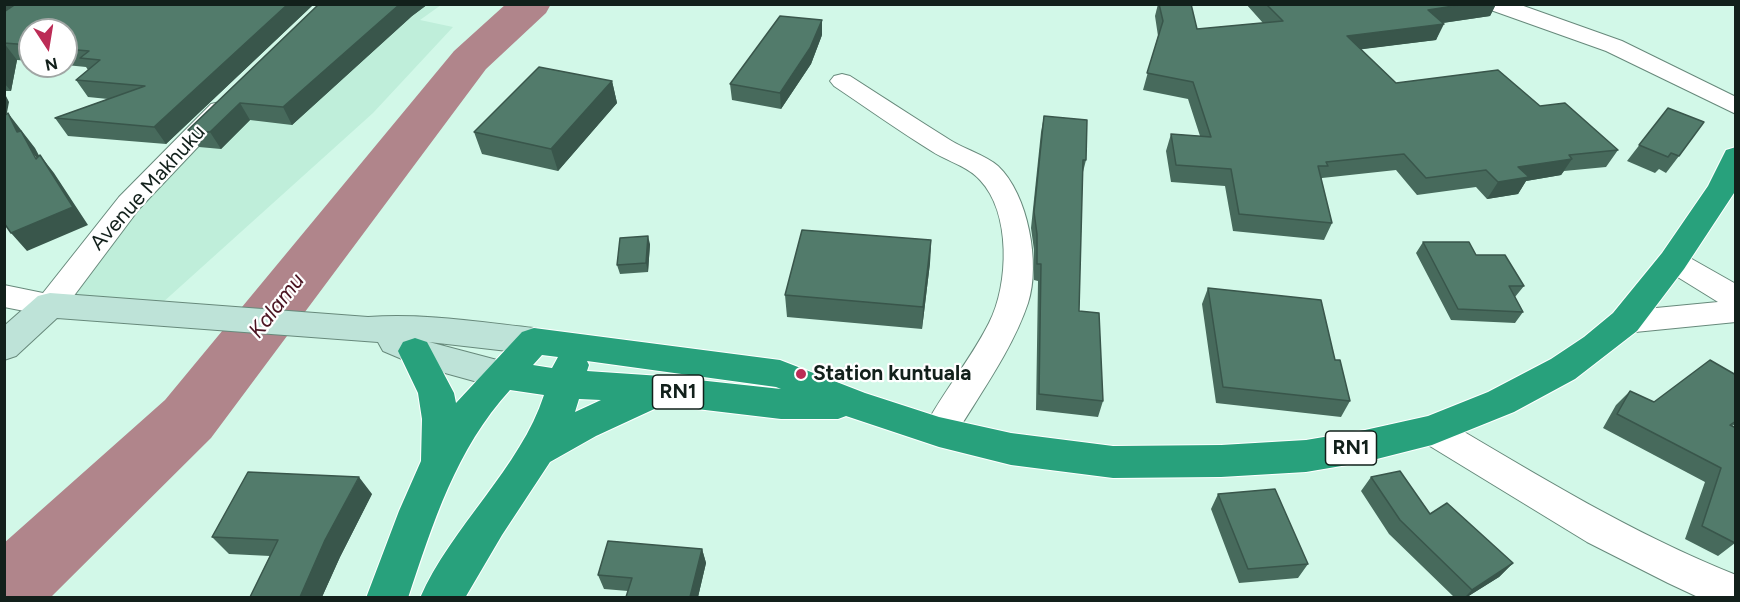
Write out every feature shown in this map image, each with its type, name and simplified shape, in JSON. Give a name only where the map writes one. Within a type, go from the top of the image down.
[{"type":"highway","name":"RN1","points":[[534,341],[780,374],[854,404],[939,432],[1011,450],[1124,462],[1221,461],[1306,456],[1365,446],[1432,430],[1500,402],[1563,369],[1625,322],[1673,261],[1722,188],[1736,156]]},
{"type":"highway","points":[[387,597],[440,463],[459,428],[480,399],[534,341]]},
{"type":"highway","points":[[441,597],[488,522],[537,451],[556,414],[579,347]]},
{"type":"highway","points":[[415,351],[436,393],[440,419],[440,463]]},
{"type":"highway","name":"RN1","points":[[502,375],[565,384],[661,390],[782,404],[854,404]]},
{"type":"highway","points":[[537,451],[583,425],[661,390]]},
{"type":"main road","points":[[4,347],[50,304],[356,329],[397,328],[534,341]]},
{"type":"main road","points":[[356,329],[415,351],[502,375]]},
{"type":"street","points":[[1496,4],[1614,45],[1736,107]]},
{"type":"street","points":[[842,81],[943,147],[988,172],[1005,195],[1016,225],[1017,270],[1014,300],[1002,327],[939,432]]},
{"type":"street","name":"Avenue Makhuku","points":[[50,304],[129,203],[178,150],[235,95]]},
{"type":"street","points":[[1673,261],[1736,298]]},
{"type":"street","points":[[4,296],[50,304]]},
{"type":"street","points":[[1625,322],[1736,311]]},
{"type":"street","points":[[1432,430],[1600,531],[1682,572],[1736,594]]},
{"type":"shaded area","points":[[337,5],[441,5],[420,20],[453,27],[373,113],[161,304],[51,295]]},
{"type":"building","points":[[16,4],[288,4],[154,127],[55,118],[145,86],[76,80],[100,60],[80,58],[89,51],[78,50],[78,18],[18,18],[18,44],[4,43],[4,12]]},
{"type":"building","points":[[319,4],[400,4],[283,107],[240,103],[210,132],[188,130]]},
{"type":"building","points":[[1159,4],[1191,4],[1197,29],[1283,21],[1266,4],[1466,4],[1428,10],[1444,24],[1347,36],[1396,83],[1498,70],[1540,106],[1565,103],[1618,150],[1569,155],[1572,159],[1518,167],[1529,177],[1498,182],[1486,170],[1426,178],[1404,154],[1326,162],[1328,166],[1318,166],[1332,223],[1239,214],[1231,169],[1176,165],[1171,134],[1211,137],[1193,82],[1147,73],[1163,21]]},
{"type":"building","points":[[780,16],[822,20],[810,48],[780,93],[730,84]]},
{"type":"building","points":[[539,67],[612,81],[551,149],[474,132]]},
{"type":"building","points":[[1668,108],[1704,122],[1679,156],[1671,153],[1668,157],[1639,145]]},
{"type":"building","points":[[8,113],[17,132],[21,131],[36,159],[40,155],[73,207],[11,233],[4,223],[4,116]]},
{"type":"building","points":[[1044,116],[1087,120],[1086,160],[1083,160],[1079,311],[1099,313],[1103,401],[1039,394],[1041,264],[1037,264],[1034,212]]},
{"type":"building","points":[[802,230],[931,240],[923,307],[785,295]]},
{"type":"building","points":[[648,236],[646,263],[617,265],[620,238]]},
{"type":"building","points":[[1423,242],[1469,242],[1476,255],[1505,255],[1524,286],[1509,286],[1523,312],[1458,309]]},
{"type":"building","points":[[1208,288],[1321,300],[1335,360],[1340,360],[1350,401],[1223,387]]},
{"type":"building","points":[[1710,360],[1736,375],[1736,421],[1730,425],[1736,428],[1735,543],[1702,526],[1721,468],[1617,414],[1630,391],[1654,402]]},
{"type":"building","points":[[1400,471],[1430,514],[1447,503],[1513,563],[1472,590],[1400,520],[1371,477]]},
{"type":"building","points":[[248,472],[359,477],[325,540],[300,597],[250,597],[278,540],[212,537]]},
{"type":"building","points":[[1275,489],[1308,564],[1248,569],[1218,494]]},
{"type":"building","points":[[608,541],[702,549],[690,597],[626,597],[632,578],[598,575]]},
{"type":"waterway","name":"Kalamu","points":[[4,592],[188,419],[470,60],[531,4]]},
{"type":"place","name":"Station kuntuala","points":[[801,374]]}]
